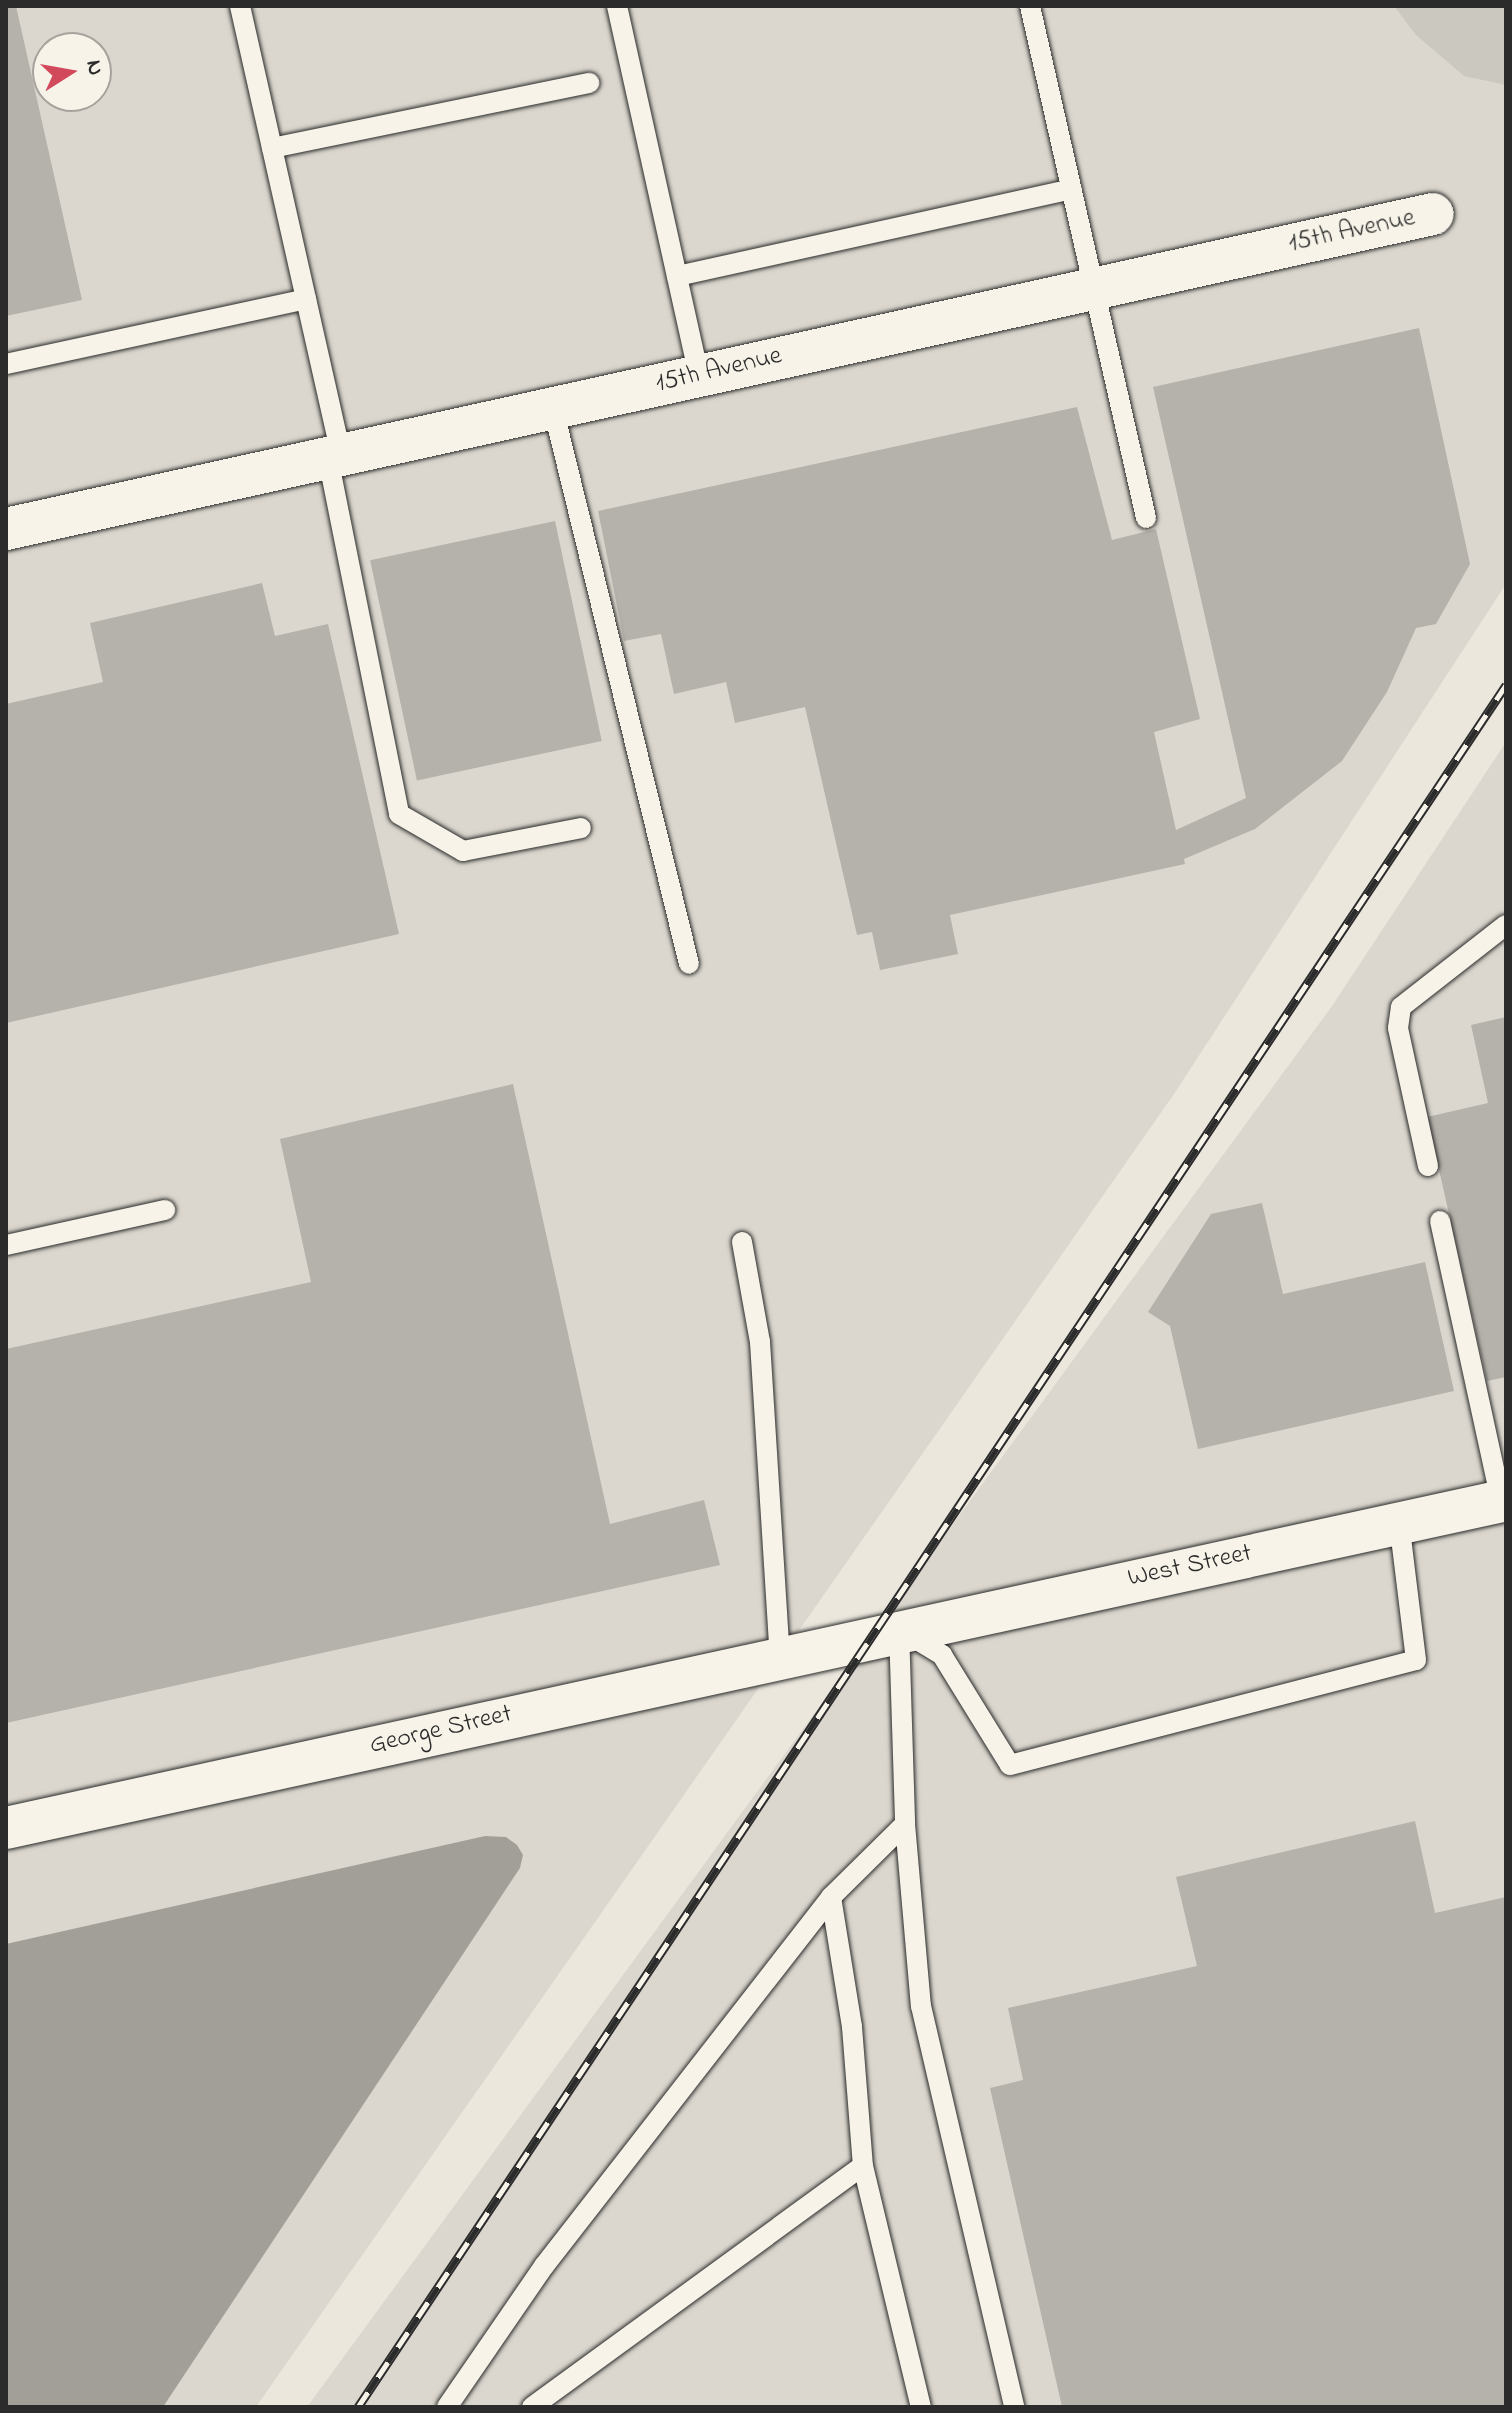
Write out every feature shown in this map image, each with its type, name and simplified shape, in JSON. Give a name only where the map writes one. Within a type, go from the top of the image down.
[{"type":"street","name":"15th Avenue","points":[[6,529],[1433,214]]},
{"type":"street","name":"West Street","points":[[887,1631],[1504,1500]]},
{"type":"street","name":"George Street","points":[[6,1828],[887,1631]]},
{"type":"lane","points":[[240,6],[306,299],[399,814],[463,851],[581,828]]},
{"type":"lane","points":[[617,6],[699,376]]},
{"type":"lane","points":[[1030,6],[1146,518]]},
{"type":"lane","points":[[272,148],[589,83]]},
{"type":"lane","points":[[677,276],[1072,189]]},
{"type":"lane","points":[[6,364],[306,299]]},
{"type":"lane","points":[[553,408],[689,964]]},
{"type":"lane","points":[[1428,1166],[1398,1028],[1401,1007],[1506,925]]},
{"type":"lane","points":[[6,1245],[165,1210]]},
{"type":"lane","points":[[1440,1221],[1504,1500]]},
{"type":"lane","points":[[742,1242],[760,1342],[780,1656]]},
{"type":"lane","points":[[1014,2407],[921,2006],[887,1631],[942,1655],[1010,1765],[1416,1660],[1399,1522]]},
{"type":"lane","points":[[447,2407],[544,2266],[831,1897],[905,1824]]},
{"type":"lane","points":[[831,1897],[852,2027],[863,2166],[921,2407]]},
{"type":"lane","points":[[532,2407],[863,2166]]},
{"type":"shaded area","points":[[6,6],[1506,6],[1506,584],[1174,1094],[256,2407],[6,2407]]},
{"type":"shaded area","points":[[1394,6],[1506,6],[1506,85],[1464,76],[1416,35]]},
{"type":"shaded area","points":[[1506,742],[1506,2407],[307,2407],[1332,1006]]},
{"type":"shaded area","points":[[485,1836],[506,1837],[517,1845],[523,1855],[520,1868],[163,2407],[6,2407],[6,1944]]},
{"type":"building","points":[[6,6],[16,6],[32,77],[32,112],[40,112],[82,300],[6,316]]},
{"type":"building","points":[[1419,328],[1470,564],[1436,624],[1416,628],[1387,692],[1342,761],[1255,829],[1184,859],[1185,864],[950,915],[958,954],[880,970],[872,932],[857,935],[805,707],[735,723],[726,682],[674,694],[661,634],[624,641],[598,511],[1077,407],[1112,540],[1156,529],[1200,719],[1154,732],[1176,830],[1246,798],[1153,387]]},
{"type":"building","points":[[555,521],[602,741],[417,780],[370,560]]},
{"type":"building","points":[[262,583],[275,636],[328,624],[399,934],[6,1023],[6,704],[103,682],[90,623]]},
{"type":"building","points":[[1506,1017],[1506,1377],[1487,1381],[1427,1117],[1488,1103],[1471,1025]]},
{"type":"building","points":[[513,1084],[610,1524],[704,1500],[720,1565],[6,1723],[6,1349],[311,1282],[280,1139]]},
{"type":"building","points":[[1262,1203],[1283,1294],[1425,1262],[1454,1391],[1198,1449],[1170,1326],[1148,1312],[1211,1214]]},
{"type":"building","points":[[1415,1821],[1435,1913],[1506,1897],[1506,2407],[1062,2407],[990,2088],[1023,2080],[1008,2008],[1197,1966],[1176,1877]]},
{"type":"railway","points":[[358,2407],[1506,685]]}]
